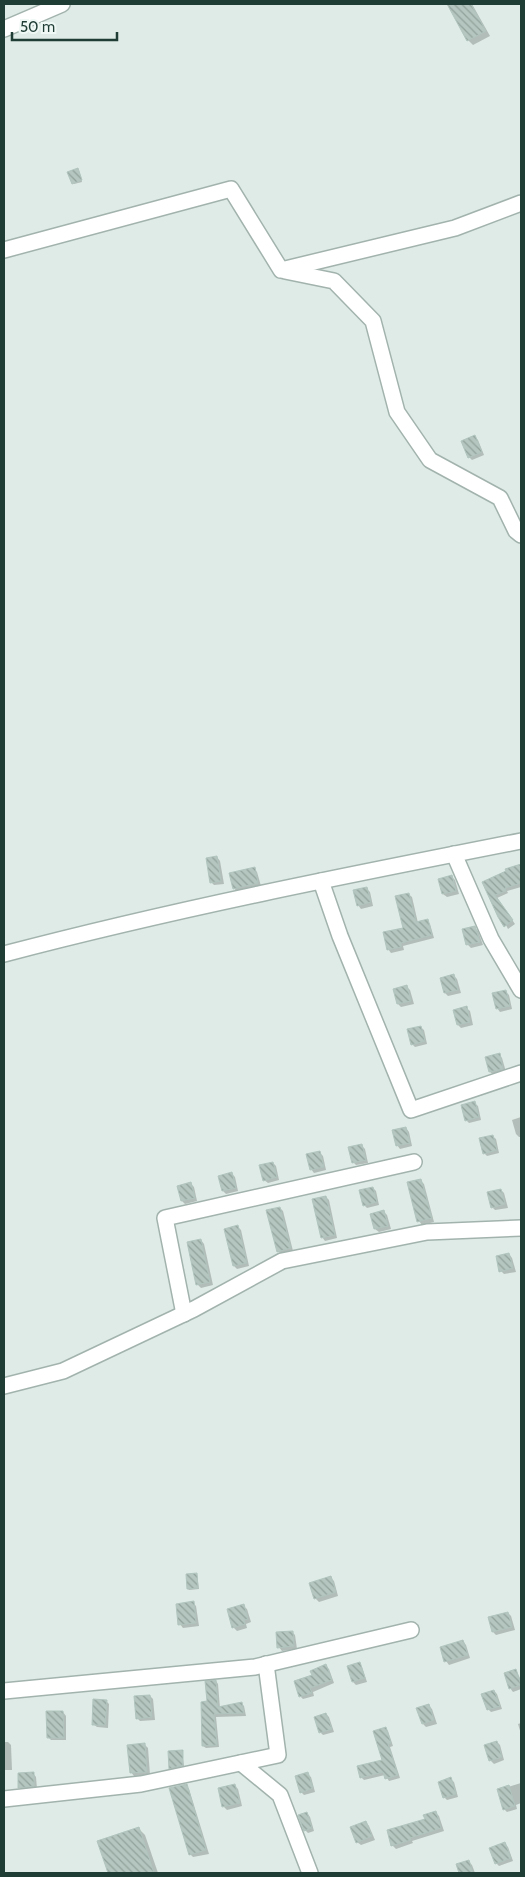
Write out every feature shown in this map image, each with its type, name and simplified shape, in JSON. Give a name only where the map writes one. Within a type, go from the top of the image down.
[{"type":"street","points":[[4,29],[62,4]]},
{"type":"street","points":[[4,250],[231,189],[281,270],[334,282],[373,321],[397,412],[430,460],[500,498],[516,531],[521,535]]},
{"type":"street","points":[[281,270],[455,228],[521,203]]},
{"type":"street","points":[[4,954],[96,930],[321,881],[521,841]]},
{"type":"street","points":[[454,854],[491,939],[521,990]]},
{"type":"street","points":[[321,881],[344,946],[411,1110],[521,1073]]},
{"type":"street","points":[[184,1314],[165,1218],[414,1162]]},
{"type":"street","points":[[4,1386],[63,1371],[184,1314],[282,1261],[428,1232],[521,1228]]},
{"type":"street","points":[[4,1691],[255,1667],[411,1630]]},
{"type":"street","points":[[4,1799],[141,1784],[278,1755],[266,1664]]},
{"type":"street","points":[[241,1763],[280,1796],[310,1873]]},
{"type":"building","points":[[447,4],[471,4],[486,31],[467,41]]},
{"type":"building","points":[[78,168],[82,180],[72,184],[67,172]]},
{"type":"building","points":[[475,435],[482,452],[468,458],[461,441]]},
{"type":"building","points":[[217,856],[221,881],[210,883],[206,858]]},
{"type":"building","points":[[521,864],[521,883],[505,888],[506,891],[495,895],[513,920],[504,927],[482,882],[506,871],[505,869]]},
{"type":"building","points":[[255,867],[258,883],[233,889],[229,873]]},
{"type":"building","points":[[452,875],[456,891],[442,894],[438,879]]},
{"type":"building","points":[[367,887],[371,902],[357,906],[353,890]]},
{"type":"building","points":[[409,893],[416,922],[428,919],[432,935],[401,943],[401,947],[387,950],[383,932],[403,928],[395,896]]},
{"type":"building","points":[[475,926],[480,942],[466,945],[462,929]]},
{"type":"building","points":[[454,974],[458,990],[444,993],[440,978]]},
{"type":"building","points":[[407,985],[411,1001],[397,1004],[393,989]]},
{"type":"building","points":[[506,990],[510,1006],[496,1009],[492,993]]},
{"type":"building","points":[[467,1006],[470,1022],[457,1025],[453,1010]]},
{"type":"building","points":[[421,1026],[425,1041],[411,1045],[407,1029]]},
{"type":"building","points":[[500,1053],[503,1069],[489,1072],[485,1057]]},
{"type":"building","points":[[475,1101],[479,1117],[465,1121],[461,1105]]},
{"type":"building","points":[[406,1127],[410,1143],[396,1146],[392,1130]]},
{"type":"building","points":[[493,1135],[497,1150],[483,1154],[479,1138]]},
{"type":"building","points":[[362,1144],[366,1160],[352,1163],[348,1147]]},
{"type":"building","points":[[320,1151],[324,1167],[310,1170],[306,1154]]},
{"type":"building","points":[[273,1162],[277,1177],[263,1181],[259,1165]]},
{"type":"building","points":[[232,1172],[236,1188],[222,1191],[218,1176]]},
{"type":"building","points":[[421,1179],[432,1218],[417,1222],[407,1182]]},
{"type":"building","points":[[191,1182],[195,1198],[181,1201],[177,1186]]},
{"type":"building","points":[[373,1187],[377,1202],[363,1206],[359,1190]]},
{"type":"building","points":[[501,1189],[505,1204],[491,1208],[487,1192]]},
{"type":"building","points":[[326,1196],[335,1235],[321,1238],[312,1199]]},
{"type":"building","points":[[280,1207],[291,1248],[277,1252],[266,1210]]},
{"type":"building","points":[[384,1210],[388,1226],[374,1229],[370,1214]]},
{"type":"building","points":[[238,1225],[247,1263],[233,1266],[224,1229]]},
{"type":"building","points":[[201,1239],[210,1282],[196,1285],[187,1242]]},
{"type":"building","points":[[509,1253],[513,1268],[499,1272],[496,1256]]},
{"type":"building","points":[[197,1573],[198,1588],[187,1589],[186,1574]]},
{"type":"building","points":[[331,1576],[336,1592],[314,1599],[309,1583]]},
{"type":"building","points":[[194,1601],[196,1623],[178,1625],[176,1604]]},
{"type":"building","points":[[244,1604],[248,1619],[244,1620],[245,1624],[232,1628],[227,1609]]},
{"type":"building","points":[[508,1612],[512,1627],[492,1632],[488,1617]]},
{"type":"building","points":[[293,1631],[294,1646],[277,1648],[276,1632]]},
{"type":"building","points":[[463,1640],[468,1655],[444,1662],[440,1647]]},
{"type":"building","points":[[360,1662],[365,1678],[352,1682],[347,1666]]},
{"type":"building","points":[[326,1664],[332,1680],[310,1688],[312,1693],[299,1697],[294,1681],[312,1675],[310,1671]]},
{"type":"building","points":[[516,1669],[521,1685],[509,1689],[504,1673]]},
{"type":"building","points":[[216,1680],[218,1707],[242,1702],[244,1713],[214,1714],[217,1745],[202,1746],[201,1702],[207,1701],[205,1681]]},
{"type":"building","points":[[494,1690],[500,1706],[487,1710],[481,1694]]},
{"type":"building","points":[[150,1695],[152,1717],[136,1719],[134,1696]]},
{"type":"building","points":[[93,1699],[107,1700],[105,1725],[92,1725]]},
{"type":"building","points":[[429,1704],[434,1720],[422,1724],[416,1708]]},
{"type":"building","points":[[46,1711],[63,1711],[64,1738],[47,1738]]},
{"type":"building","points":[[326,1713],[332,1729],[319,1733],[314,1717]]},
{"type":"building","points":[[386,1727],[391,1743],[388,1744],[398,1775],[385,1779],[383,1772],[360,1778],[357,1766],[382,1760],[373,1731]]},
{"type":"building","points":[[497,1741],[502,1757],[489,1761],[484,1745]]},
{"type":"building","points":[[145,1743],[147,1772],[130,1773],[127,1745]]},
{"type":"building","points":[[183,1750],[183,1765],[169,1769],[168,1751]]},
{"type":"building","points":[[34,1772],[34,1786],[18,1788],[18,1773]]},
{"type":"building","points":[[308,1772],[313,1788],[300,1793],[295,1776]]},
{"type":"building","points":[[451,1777],[456,1794],[443,1798],[438,1782]]},
{"type":"building","points":[[187,1784],[206,1850],[189,1855],[169,1788]]},
{"type":"building","points":[[235,1784],[240,1803],[222,1807],[218,1788]]},
{"type":"building","points":[[509,1785],[515,1806],[503,1810],[497,1789]]},
{"type":"building","points":[[436,1811],[441,1828],[391,1846],[387,1830],[425,1819],[423,1815]]},
{"type":"building","points":[[307,1812],[312,1828],[304,1831],[298,1815]]},
{"type":"building","points":[[366,1821],[372,1836],[356,1843],[350,1827]]},
{"type":"building","points":[[139,1827],[154,1873],[108,1873],[97,1841]]},
{"type":"building","points":[[505,1842],[511,1858],[495,1864],[489,1848]]},
{"type":"building","points":[[469,1860],[473,1873],[459,1873],[456,1864]]}]
